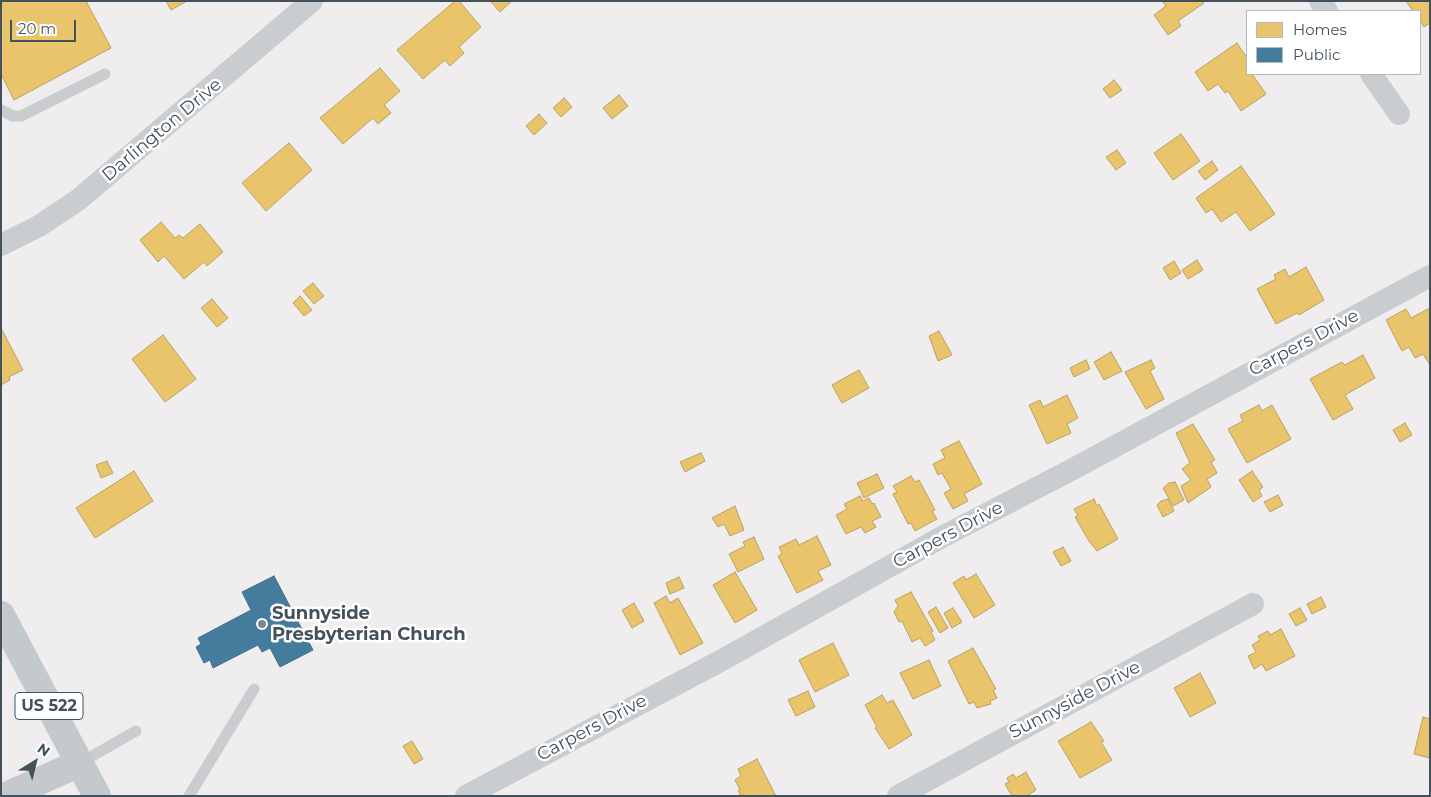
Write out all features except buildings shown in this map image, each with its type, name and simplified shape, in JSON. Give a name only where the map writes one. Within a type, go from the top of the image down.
[{"type":"main road","name":"US 522","points":[[1,615],[97,796]]},
{"type":"main road","points":[[1,792],[5,796],[80,763]]},
{"type":"street","name":"Darlington Drive","points":[[1,245],[39,226],[78,200],[312,1]]},
{"type":"street","points":[[1372,75],[1399,114]]},
{"type":"street","name":"Carpers Drive","points":[[466,796],[724,659],[942,537],[1073,469],[1430,276]]},
{"type":"street","name":"Sunnyside Drive","points":[[898,796],[1253,604]]},
{"type":"lane","points":[[1,110],[13,116],[21,116],[105,74]]},
{"type":"lane","points":[[189,796],[254,689]]},
{"type":"lane","points":[[80,763],[136,730]]},
{"type":"place","name":"Sunnyside Presbyterian Church","points":[[262,624]]}]
